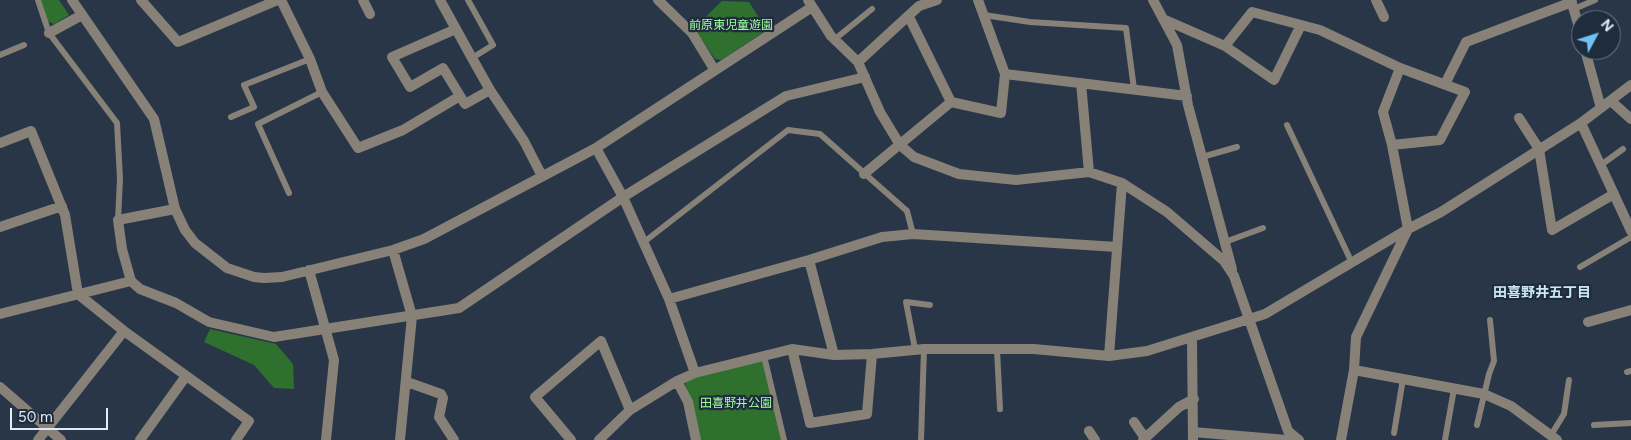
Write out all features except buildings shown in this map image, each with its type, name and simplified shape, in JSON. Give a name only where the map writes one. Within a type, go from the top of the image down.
[{"type":"street","points":[[72,0],[154,119],[176,209],[185,230],[195,243],[227,268],[254,277],[282,277],[393,250],[424,239],[596,148],[810,4],[835,39],[858,62],[880,112],[900,145],[914,157],[959,174],[1016,180],[1089,172],[1122,183],[1167,212],[1224,261],[1234,276]]},
{"type":"street","points":[[142,0],[178,42],[279,0],[310,59],[322,92],[358,148],[403,130],[460,96]]},
{"type":"street","points":[[363,0],[370,14]]},
{"type":"street","points":[[440,0],[490,90],[524,142],[542,176]]},
{"type":"street","points":[[658,0],[692,33],[714,70]]},
{"type":"street","points":[[858,62],[909,17],[917,3],[938,0]]},
{"type":"street","points":[[951,102],[1001,113],[1005,74],[978,0]]},
{"type":"street","points":[[1153,0],[1177,45],[1186,96],[1234,276],[1288,431],[1299,440]]},
{"type":"street","points":[[1376,0],[1384,16]]},
{"type":"street","points":[[1445,84],[1466,42],[1572,4]]},
{"type":"street","points":[[1225,46],[1252,12],[1320,30],[1400,68],[1465,92],[1440,140],[1392,145]]},
{"type":"street","points":[[49,33],[82,15]]},
{"type":"street","points":[[909,17],[951,102]]},
{"type":"street","points":[[1164,19],[1225,46],[1274,80],[1301,25]]},
{"type":"street","points":[[456,29],[392,56],[410,87],[443,68],[465,104],[490,90]]},
{"type":"street","points":[[1588,60],[1601,108]]},
{"type":"street","points":[[1341,440],[1354,370],[1356,337],[1408,228],[1392,145],[1382,112],[1400,68]]},
{"type":"street","points":[[1005,74],[1186,96]]},
{"type":"street","points":[[176,209],[118,220],[122,249],[131,281],[140,289],[176,303],[209,322],[274,337],[459,308],[623,197],[786,96],[865,77]]},
{"type":"street","points":[[1081,83],[1089,172]]},
{"type":"street","points":[[600,440],[630,410],[677,381],[695,373],[792,349],[834,355],[872,354],[919,349],[1034,349],[1109,356],[1147,352],[1265,314],[1408,228],[1441,212],[1581,123],[1631,85]]},
{"type":"street","points":[[1611,101],[1631,119]]},
{"type":"street","points":[[864,174],[951,102]]},
{"type":"street","points":[[1519,118],[1539,149],[1552,230],[1614,194]]},
{"type":"street","points":[[1581,123],[1631,231]]},
{"type":"street","points":[[0,143],[31,131],[65,215],[78,294],[124,331],[249,422],[236,440]]},
{"type":"street","points":[[596,148],[623,197],[644,242],[669,299],[695,373]]},
{"type":"street","points":[[1109,356],[1122,183]]},
{"type":"street","points":[[0,226],[62,206]]},
{"type":"street","points":[[669,299],[809,260],[882,237],[913,234],[1117,247]]},
{"type":"street","points":[[393,250],[412,316],[400,440]]},
{"type":"street","points":[[809,260],[834,355]]},
{"type":"street","points":[[309,270],[334,360],[326,440]]},
{"type":"street","points":[[0,314],[131,281]]},
{"type":"street","points":[[1588,322],[1631,310]]},
{"type":"street","points":[[38,440],[124,331]]},
{"type":"street","points":[[1192,338],[1193,436],[1287,440]]},
{"type":"street","points":[[571,440],[535,397],[601,341],[630,410]]},
{"type":"street","points":[[792,349],[810,423],[867,414],[872,354]]},
{"type":"street","points":[[1354,370],[1484,394],[1511,406],[1554,438]]},
{"type":"street","points":[[140,440],[186,376]]},
{"type":"street","points":[[677,381],[688,402],[696,440]]},
{"type":"street","points":[[407,382],[440,394],[443,398],[439,417],[454,440]]},
{"type":"street","points":[[0,387],[46,429],[61,440]]},
{"type":"street","points":[[1134,422],[1144,439],[1179,407],[1194,399]]},
{"type":"street","points":[[1089,431],[1095,440]]},
{"type":"lane","points":[[38,0],[49,33],[117,123],[120,179],[118,220]]},
{"type":"lane","points":[[468,0],[493,45],[472,58]]},
{"type":"lane","points":[[1572,4],[1595,0]]},
{"type":"lane","points":[[835,39],[872,8]]},
{"type":"lane","points":[[984,15],[1030,22],[1126,28],[1134,89]]},
{"type":"lane","points":[[0,55],[24,45]]},
{"type":"lane","points":[[231,117],[254,107],[244,85],[310,59]]},
{"type":"lane","points":[[289,193],[258,124],[322,92]]},
{"type":"lane","points":[[1287,125],[1352,263]]},
{"type":"lane","points":[[644,242],[788,130],[820,134],[907,211],[913,234]]},
{"type":"lane","points":[[1202,157],[1237,146]]},
{"type":"lane","points":[[1601,166],[1623,149]]},
{"type":"lane","points":[[1225,242],[1263,228]]},
{"type":"lane","points":[[1580,267],[1631,237]]},
{"type":"lane","points":[[921,440],[919,349],[906,302],[930,305]]},
{"type":"lane","points":[[1477,425],[1494,361],[1490,320]]},
{"type":"lane","points":[[997,350],[1000,409]]},
{"type":"lane","points":[[764,356],[784,440]]},
{"type":"lane","points":[[1394,433],[1403,379]]},
{"type":"lane","points":[[1554,438],[1564,414],[1569,380]]},
{"type":"lane","points":[[1444,440],[1454,389]]},
{"type":"lane","points":[[1594,425],[1631,423]]},
{"type":"green space","points":[[41,0],[59,0],[69,15],[54,24],[47,21]]},
{"type":"green space","name":"前原東児童遊園","points":[[722,1],[749,2],[767,30],[721,60],[715,59],[694,28]]},
{"type":"green space","points":[[210,329],[276,344],[293,364],[294,389],[274,388],[254,365],[204,342]]},
{"type":"green space","name":"田喜野井公園","points":[[764,356],[785,440],[698,440],[684,378]]},
{"type":"district","name":"田喜野井五丁目","points":[[1542,293]]}]
